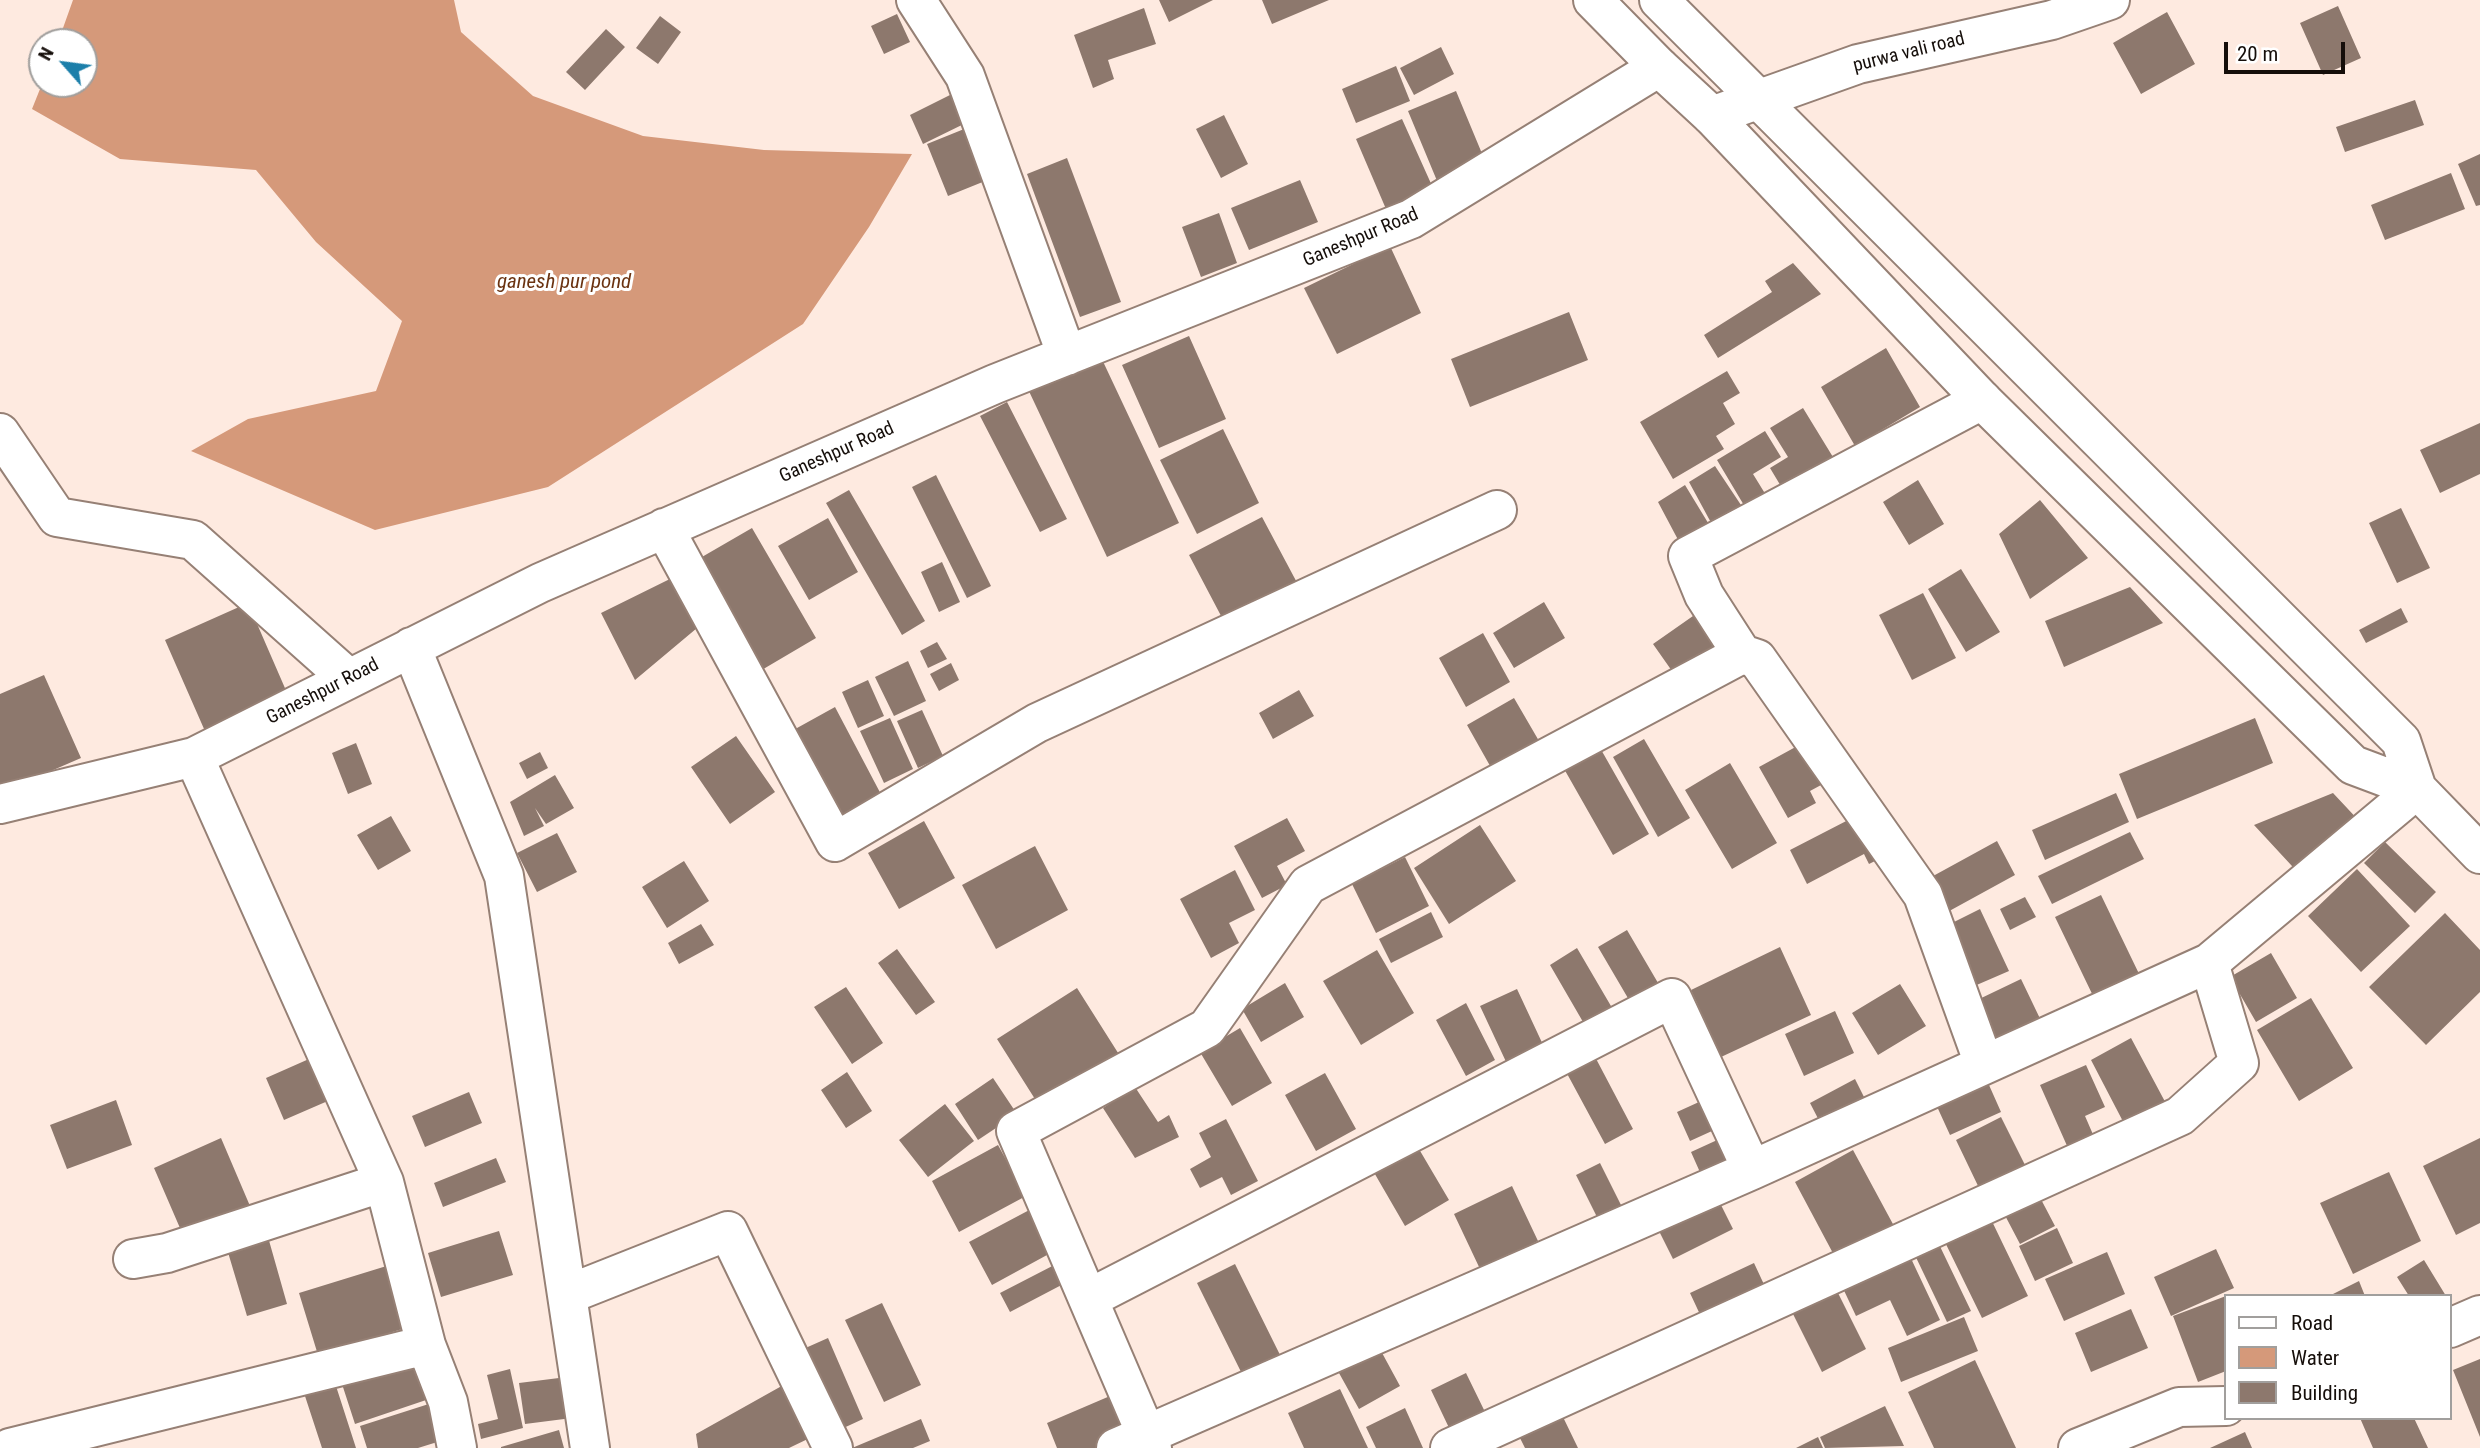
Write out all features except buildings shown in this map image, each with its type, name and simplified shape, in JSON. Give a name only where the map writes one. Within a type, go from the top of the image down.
[{"type":"street","points":[[916,0],[965,76],[1067,356]]},
{"type":"street","points":[[1593,0],[1712,116],[1982,400],[2353,765],[2417,789],[2480,854]]},
{"type":"street","points":[[1659,0],[2401,741],[2417,789]]},
{"type":"street","name":"purwa vali road","points":[[1712,116],[1858,64],[2052,19],[2110,0]]},
{"type":"street","name":"Ganeshpur Road","points":[[0,804],[194,757],[540,583],[664,528],[1067,356],[1411,219],[1659,67]]},
{"type":"street","points":[[1982,400],[1688,556],[1704,595],[1742,654],[1757,659],[1923,895],[1984,1064]]},
{"type":"street","points":[[0,433],[57,517],[193,540],[349,679]]},
{"type":"street","points":[[664,528],[835,842],[1037,723],[1497,510]]},
{"type":"street","points":[[411,647],[504,876],[569,1294],[590,1448]]},
{"type":"street","points":[[1742,654],[1308,885],[1207,1028],[1016,1131],[1088,1299],[1138,1444],[2209,963],[2417,789]]},
{"type":"street","points":[[194,757],[384,1182],[426,1345],[448,1402],[457,1448]]},
{"type":"street","points":[[1450,1448],[2180,1116],[2239,1063],[2209,963]]},
{"type":"street","points":[[1088,1299],[1672,998],[1752,1170]]},
{"type":"street","points":[[132,1259],[167,1253],[384,1182]]},
{"type":"street","points":[[569,1294],[728,1231],[833,1448]]},
{"type":"street","points":[[2452,1327],[2480,1315]]},
{"type":"street","points":[[10,1448],[426,1345]]},
{"type":"street","points":[[2078,1448],[2179,1408],[2224,1406]]},
{"type":"water","name":"ganesh pur pond","points":[[73,0],[454,0],[461,32],[533,96],[643,136],[764,150],[912,154],[869,227],[803,324],[548,487],[375,530],[191,451],[248,419],[376,391],[402,321],[316,242],[256,170],[120,159],[32,109],[36,98],[98,98],[98,28],[63,28]]}]
